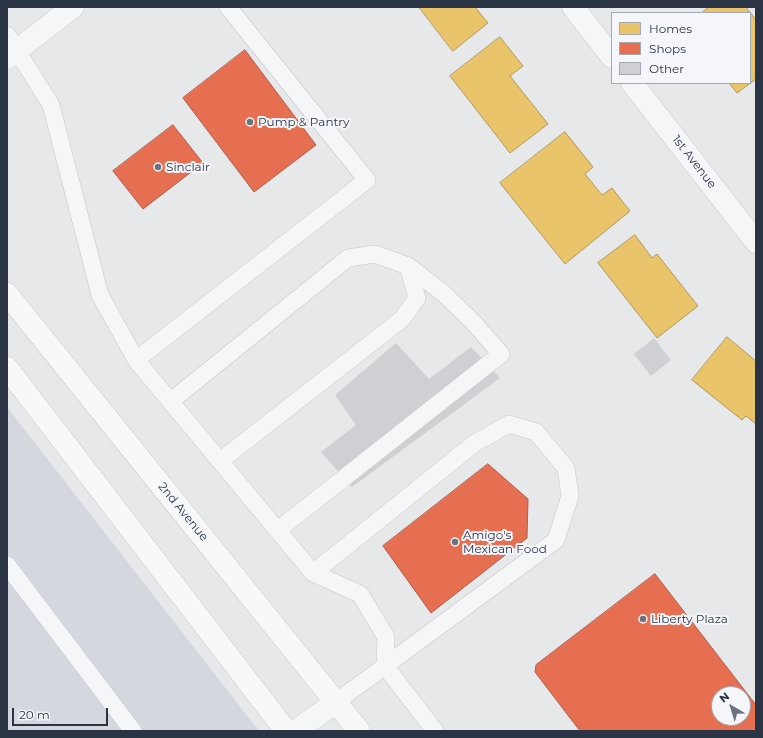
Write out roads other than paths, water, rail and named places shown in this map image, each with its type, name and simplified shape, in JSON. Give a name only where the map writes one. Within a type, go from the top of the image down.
[{"type":"main road","name":"2nd Avenue","points":[[7,294],[359,731]]},
{"type":"main road","points":[[7,368],[286,731]]},
{"type":"street","points":[[10,48],[73,7]]},
{"type":"street","points":[[573,7],[611,56]]},
{"type":"street","name":"1st Avenue","points":[[633,84],[756,242]]},
{"type":"street","points":[[296,731],[336,702]]},
{"type":"lane","points":[[136,360],[367,180],[228,7]]},
{"type":"lane","points":[[10,48],[51,105],[100,295],[136,360],[313,573],[360,594],[386,637],[385,666],[435,731]]},
{"type":"lane","points":[[171,401],[348,258],[375,254],[408,266],[443,293],[473,322],[500,354],[278,530]]},
{"type":"lane","points":[[220,461],[402,319],[417,298],[408,266]]},
{"type":"lane","points":[[313,573],[476,443],[510,424],[536,432],[566,468],[570,496],[556,540],[336,702]]},
{"type":"lane","points":[[7,565],[133,731]]},
{"type":"place","name":"Pump & Pantry","points":[[250,122]]},
{"type":"place","name":"Sinclair","points":[[158,167]]},
{"type":"place","name":"Amigo's Mexican Food","points":[[455,542]]},
{"type":"place","name":"Liberty Plaza","points":[[643,619]]}]
